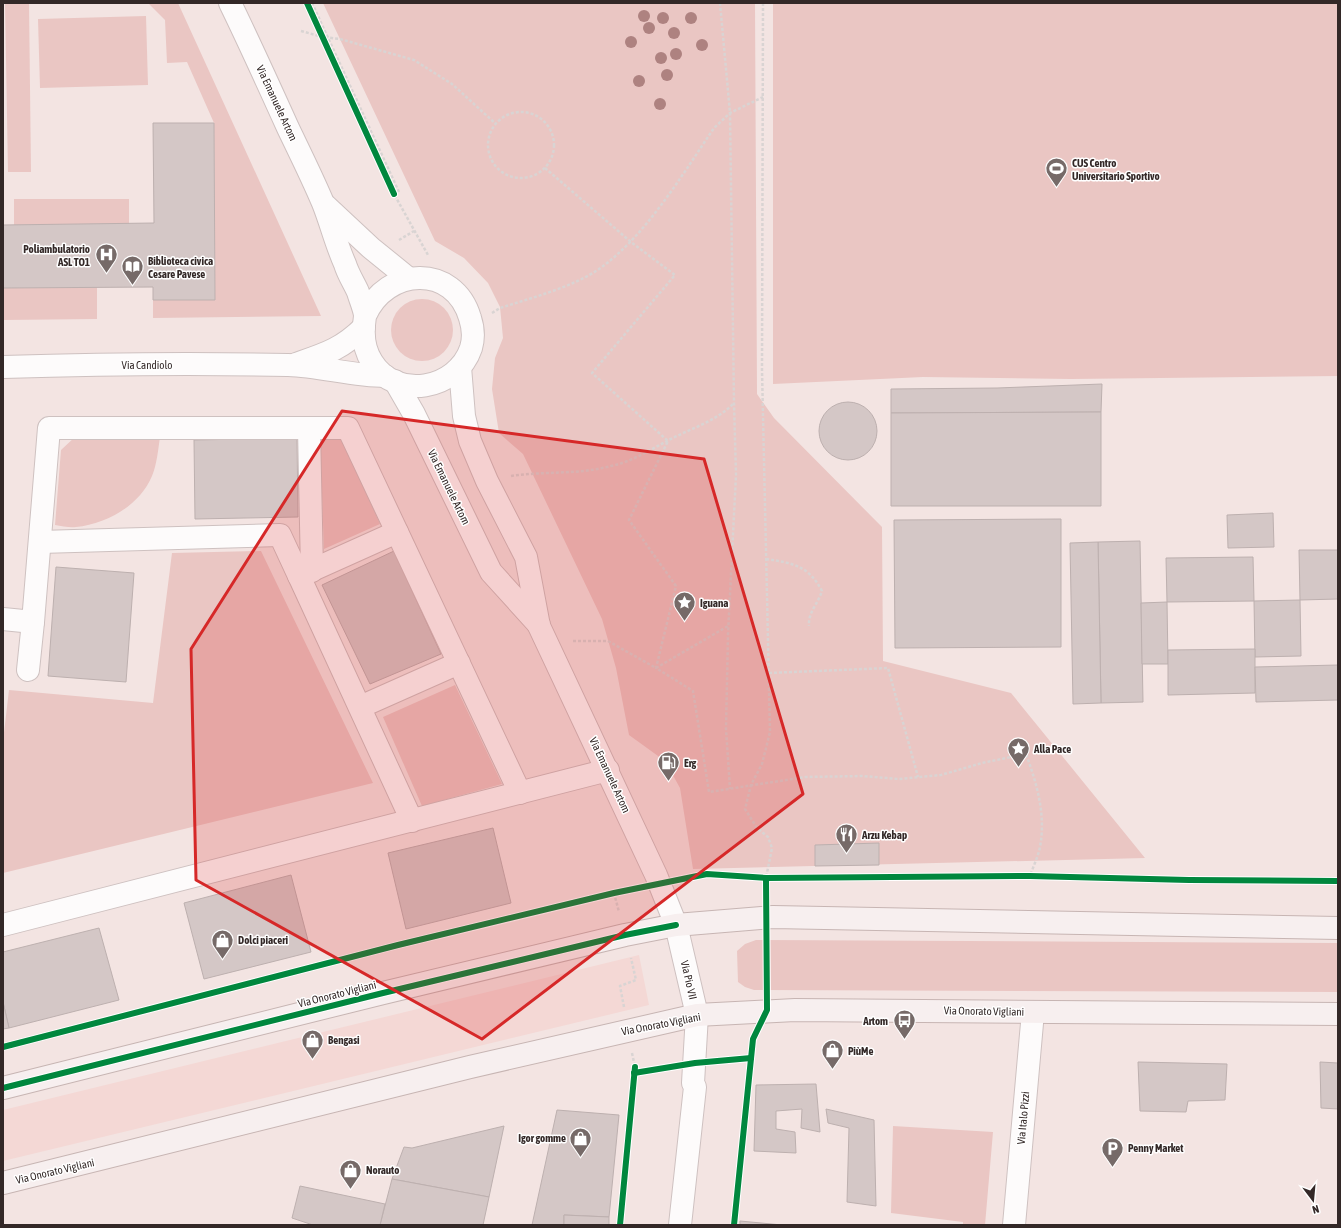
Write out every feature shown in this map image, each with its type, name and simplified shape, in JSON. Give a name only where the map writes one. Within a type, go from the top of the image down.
[{"type":"main road","name":"Via Onorato Vigliani","points":[[3,1088],[382,993],[625,935],[676,925],[766,917],[1338,928]]},
{"type":"main road","name":"Via Onorato Vigliani","points":[[3,1183],[470,1066],[697,1016],[795,1010],[1338,1014]]},
{"type":"street","name":"Via Emanuele Artom","points":[[230,3],[323,203],[344,264],[357,291],[364,321]]},
{"type":"street","name":"Via Emanuele Artom","points":[[323,203],[370,248],[408,278]]},
{"type":"street","points":[[408,278],[424,278],[439,282],[454,291],[467,307],[473,328],[471,348],[460,367],[443,381],[421,387],[390,379],[372,362],[365,346],[364,321],[370,305],[377,295],[390,285],[408,278]]},
{"type":"street","name":"Via Candiolo","points":[[290,366],[329,353],[350,340],[364,321]]},
{"type":"street","name":"Via Candiolo","points":[[3,370],[49,365],[290,366],[390,379]]},
{"type":"street","name":"Via Emanuele Artom","points":[[460,367],[464,416],[470,440],[487,481],[526,557],[544,635],[656,875],[676,925]]},
{"type":"street","name":"Via Emanuele Artom","points":[[390,379],[414,414],[491,572],[544,635]]},
{"type":"street","points":[[28,670],[49,428],[348,428],[520,793]]},
{"type":"street","points":[[306,573],[309,428]]},
{"type":"street","points":[[306,573],[397,532]]},
{"type":"street","points":[[40,542],[280,535],[306,573],[360,707],[412,821]]},
{"type":"street","points":[[3,619],[33,622]]},
{"type":"street","points":[[360,707],[459,663]]},
{"type":"street","points":[[3,925],[608,770]]},
{"type":"street","name":"Via Pio VII","points":[[676,925],[697,1016],[693,1083],[695,1087],[680,1225]]},
{"type":"street","name":"Via Italo Pizzi","points":[[1014,1225],[1033,1012]]},
{"type":"street","name":"Via Pio VII","points":[[674,1225],[690,1086],[693,1083]]},
{"type":"path","points":[[307,3],[325,37]]},
{"type":"path","points":[[312,3],[325,37],[394,194]]},
{"type":"path","points":[[720,3],[730,113],[736,475],[728,626],[726,729],[730,789]]},
{"type":"path","points":[[763,3],[762,370],[770,732],[762,764],[751,785],[745,809],[757,828],[768,837],[772,848],[766,878],[766,917]]},
{"type":"path","points":[[301,31],[340,39],[414,60],[452,84],[496,124]]},
{"type":"path","points":[[473,328],[500,308],[556,290],[598,269],[632,242],[714,128],[730,113],[763,97]]},
{"type":"path","points":[[526,112],[545,122],[551,131],[554,140],[554,151],[545,168],[534,176],[522,178],[510,176],[499,170],[491,160],[488,148],[490,135],[496,124],[504,117],[515,113],[526,112]]},
{"type":"path","points":[[545,168],[632,242],[675,275],[592,373],[668,441]]},
{"type":"path","points":[[487,481],[527,474],[575,472],[612,466],[650,451],[706,423],[734,403]]},
{"type":"path","points":[[656,668],[676,586],[629,520],[668,441]]},
{"type":"path","points":[[766,559],[794,564],[804,569],[817,582],[822,591],[819,601],[809,617],[810,626]]},
{"type":"path","points":[[656,668],[728,626]]},
{"type":"path","points":[[544,635],[608,641],[693,691],[709,792],[805,777],[862,776],[899,779],[941,775],[982,763],[1026,754],[1035,779],[1043,816],[1040,848],[1030,876]]},
{"type":"path","points":[[769,673],[888,668],[918,777]]},
{"type":"path","points":[[1022,876],[1038,876]]},
{"type":"path","points":[[758,877],[773,878]]},
{"type":"path","points":[[608,895],[620,892]]},
{"type":"path","points":[[624,1010],[620,986],[636,980],[630,957]]},
{"type":"path","points":[[634,1070],[642,1072]]},
{"type":"highlighted area","points":[[342,411],[704,459],[803,794],[482,1039],[196,880],[191,649]]},
{"type":"shaded area","points":[[5,3],[29,3],[31,172],[8,172]]},
{"type":"shaded area","points":[[148,3],[178,3],[321,316],[153,318],[153,300],[215,300],[214,123],[187,62],[167,63],[165,20]]},
{"type":"shaded area","points":[[323,3],[755,3],[757,394],[774,418],[882,527],[883,661],[1011,693],[1145,858],[693,869],[680,788],[665,761],[629,735],[616,668],[602,619],[523,454],[499,433],[492,389],[495,358],[503,338],[500,307],[488,283],[464,258],[435,241]]},
{"type":"shaded area","name":"CUS Centro Universitario Sportivo","points":[[773,3],[1338,3],[1338,376],[1071,379],[923,377],[773,384]]},
{"type":"shaded area","points":[[146,16],[148,85],[40,88],[38,19]]},
{"type":"shaded area","points":[[14,199],[129,199],[129,224],[14,225]]},
{"type":"shaded area","points":[[97,287],[97,319],[3,320],[3,288]]},
{"type":"shaded area","points":[[416,299],[428,299],[444,308],[451,318],[453,330],[451,342],[444,352],[428,361],[416,361],[405,356],[396,347],[391,336],[391,324],[396,313],[405,304]]},
{"type":"shaded area","points":[[75,437],[160,437],[152,476],[147,486],[131,504],[111,517],[99,522],[76,527],[55,525],[61,450]]},
{"type":"shaded area","points":[[320,437],[342,437],[380,524],[324,549]]},
{"type":"shaded area","points":[[261,551],[373,783],[3,873],[3,741],[9,690],[153,703],[172,553]]},
{"type":"shaded area","points":[[455,685],[502,784],[422,806],[383,717]]},
{"type":"shaded area","points":[[756,940],[1338,943],[1338,992],[754,990],[745,987],[738,982],[737,951],[745,944]]},
{"type":"shaded area","name":"Bengasi","points":[[639,955],[649,1005],[3,1161],[3,1110]]},
{"type":"shaded area","points":[[893,1126],[993,1132],[985,1225],[963,1225],[963,1222],[891,1213]]},
{"type":"building","points":[[153,123],[214,123],[215,300],[153,300],[153,287],[3,288],[3,225],[154,223]]},
{"type":"building","points":[[1102,384],[1101,412],[891,413],[891,389],[997,388]]},
{"type":"building","points":[[842,402],[854,402],[864,406],[873,415],[877,425],[877,437],[869,452],[854,460],[842,460],[832,456],[823,447],[819,437],[819,425],[823,415],[832,406]]},
{"type":"building","points":[[1101,412],[1101,506],[891,506],[891,413]]},
{"type":"building","points":[[297,438],[298,517],[195,519],[194,440]]},
{"type":"building","points":[[1273,513],[1274,547],[1228,548],[1227,515]]},
{"type":"building","points":[[1061,519],[1061,647],[895,648],[894,520]]},
{"type":"building","points":[[1140,541],[1143,702],[1101,703],[1098,542]]},
{"type":"building","points":[[1098,542],[1101,703],[1073,704],[1070,543]]},
{"type":"building","points":[[1299,550],[1338,550],[1338,599],[1300,600]]},
{"type":"building","points":[[394,551],[441,654],[370,684],[322,585]]},
{"type":"building","points":[[1253,557],[1254,601],[1167,602],[1166,558]]},
{"type":"building","points":[[56,567],[134,573],[126,682],[48,676]]},
{"type":"building","points":[[1300,600],[1301,656],[1255,657],[1254,601]]},
{"type":"building","points":[[1167,602],[1168,664],[1142,664],[1141,603]]},
{"type":"building","points":[[1255,649],[1255,693],[1168,695],[1168,650]]},
{"type":"building","points":[[1338,665],[1338,700],[1256,702],[1255,667]]},
{"type":"building","points":[[493,828],[511,903],[406,929],[388,853]]},
{"type":"building","name":"Arzu Kebap","points":[[879,843],[879,865],[815,866],[815,845]]},
{"type":"building","points":[[291,875],[311,952],[204,979],[184,903]]},
{"type":"building","points":[[99,928],[119,1000],[9,1028],[3,1002],[3,952]]},
{"type":"building","points":[[3,1002],[9,1028],[3,1029]]},
{"type":"building","points":[[1138,1062],[1227,1064],[1225,1100],[1188,1101],[1186,1112],[1140,1111]]},
{"type":"building","points":[[1320,1062],[1338,1063],[1338,1109],[1321,1108]]},
{"type":"building","points":[[816,1084],[820,1132],[801,1128],[802,1109],[776,1111],[776,1129],[795,1132],[796,1153],[754,1151],[756,1085]]},
{"type":"building","points":[[826,1109],[874,1120],[876,1206],[847,1202],[849,1128],[828,1123]]},
{"type":"building","name":"Igor gomme","points":[[557,1110],[619,1115],[609,1217],[564,1215],[564,1225],[532,1225]]},
{"type":"building","points":[[504,1126],[489,1197],[392,1179],[404,1147],[412,1148]]},
{"type":"building","points":[[392,1179],[489,1197],[483,1225],[380,1225]]},
{"type":"building","points":[[300,1186],[385,1204],[380,1225],[313,1225],[292,1218]]},
{"type":"building","points":[[564,1215],[609,1217],[609,1225],[564,1225]]},
{"type":"building","points":[[740,1221],[782,1225],[740,1225]]},
{"type":"cycle path","points":[[307,3],[394,194]]},
{"type":"cycle path","points":[[3,1047],[398,945],[614,893],[707,874],[766,878],[1030,876],[1189,880],[1338,881]]},
{"type":"cycle path","points":[[734,1225],[753,1039],[767,1010],[766,878]]},
{"type":"cycle path","points":[[3,1088],[383,993],[625,935],[676,925]]},
{"type":"cycle path","points":[[634,1073],[695,1063],[751,1058]]},
{"type":"cycle path","points":[[620,1225],[635,1067]]},
{"type":"place","name":"CUS Centro Universitario Sportivo","points":[[1056,188]]},
{"type":"place","name":"Poliambulatorio ASL TO1","points":[[106,274]]},
{"type":"place","name":"Biblioteca civica Cesare Pavese","points":[[133,286]]},
{"type":"place","name":"Iguana","points":[[685,622]]},
{"type":"place","name":"Alla Pace","points":[[1018,768]]},
{"type":"place","name":"Erg","points":[[669,782]]},
{"type":"place","name":"Arzu Kebap","points":[[847,854]]},
{"type":"place","name":"Dolci piaceri","points":[[222,960]]},
{"type":"place","name":"Artom","points":[[904,1040]]},
{"type":"place","name":"Bengasi","points":[[313,1060]]},
{"type":"place","name":"PiùMe","points":[[833,1070]]},
{"type":"place","name":"Igor gomme","points":[[581,1158]]},
{"type":"place","name":"Penny Market","points":[[1112,1168]]},
{"type":"place","name":"Norauto","points":[[350,1190]]}]
